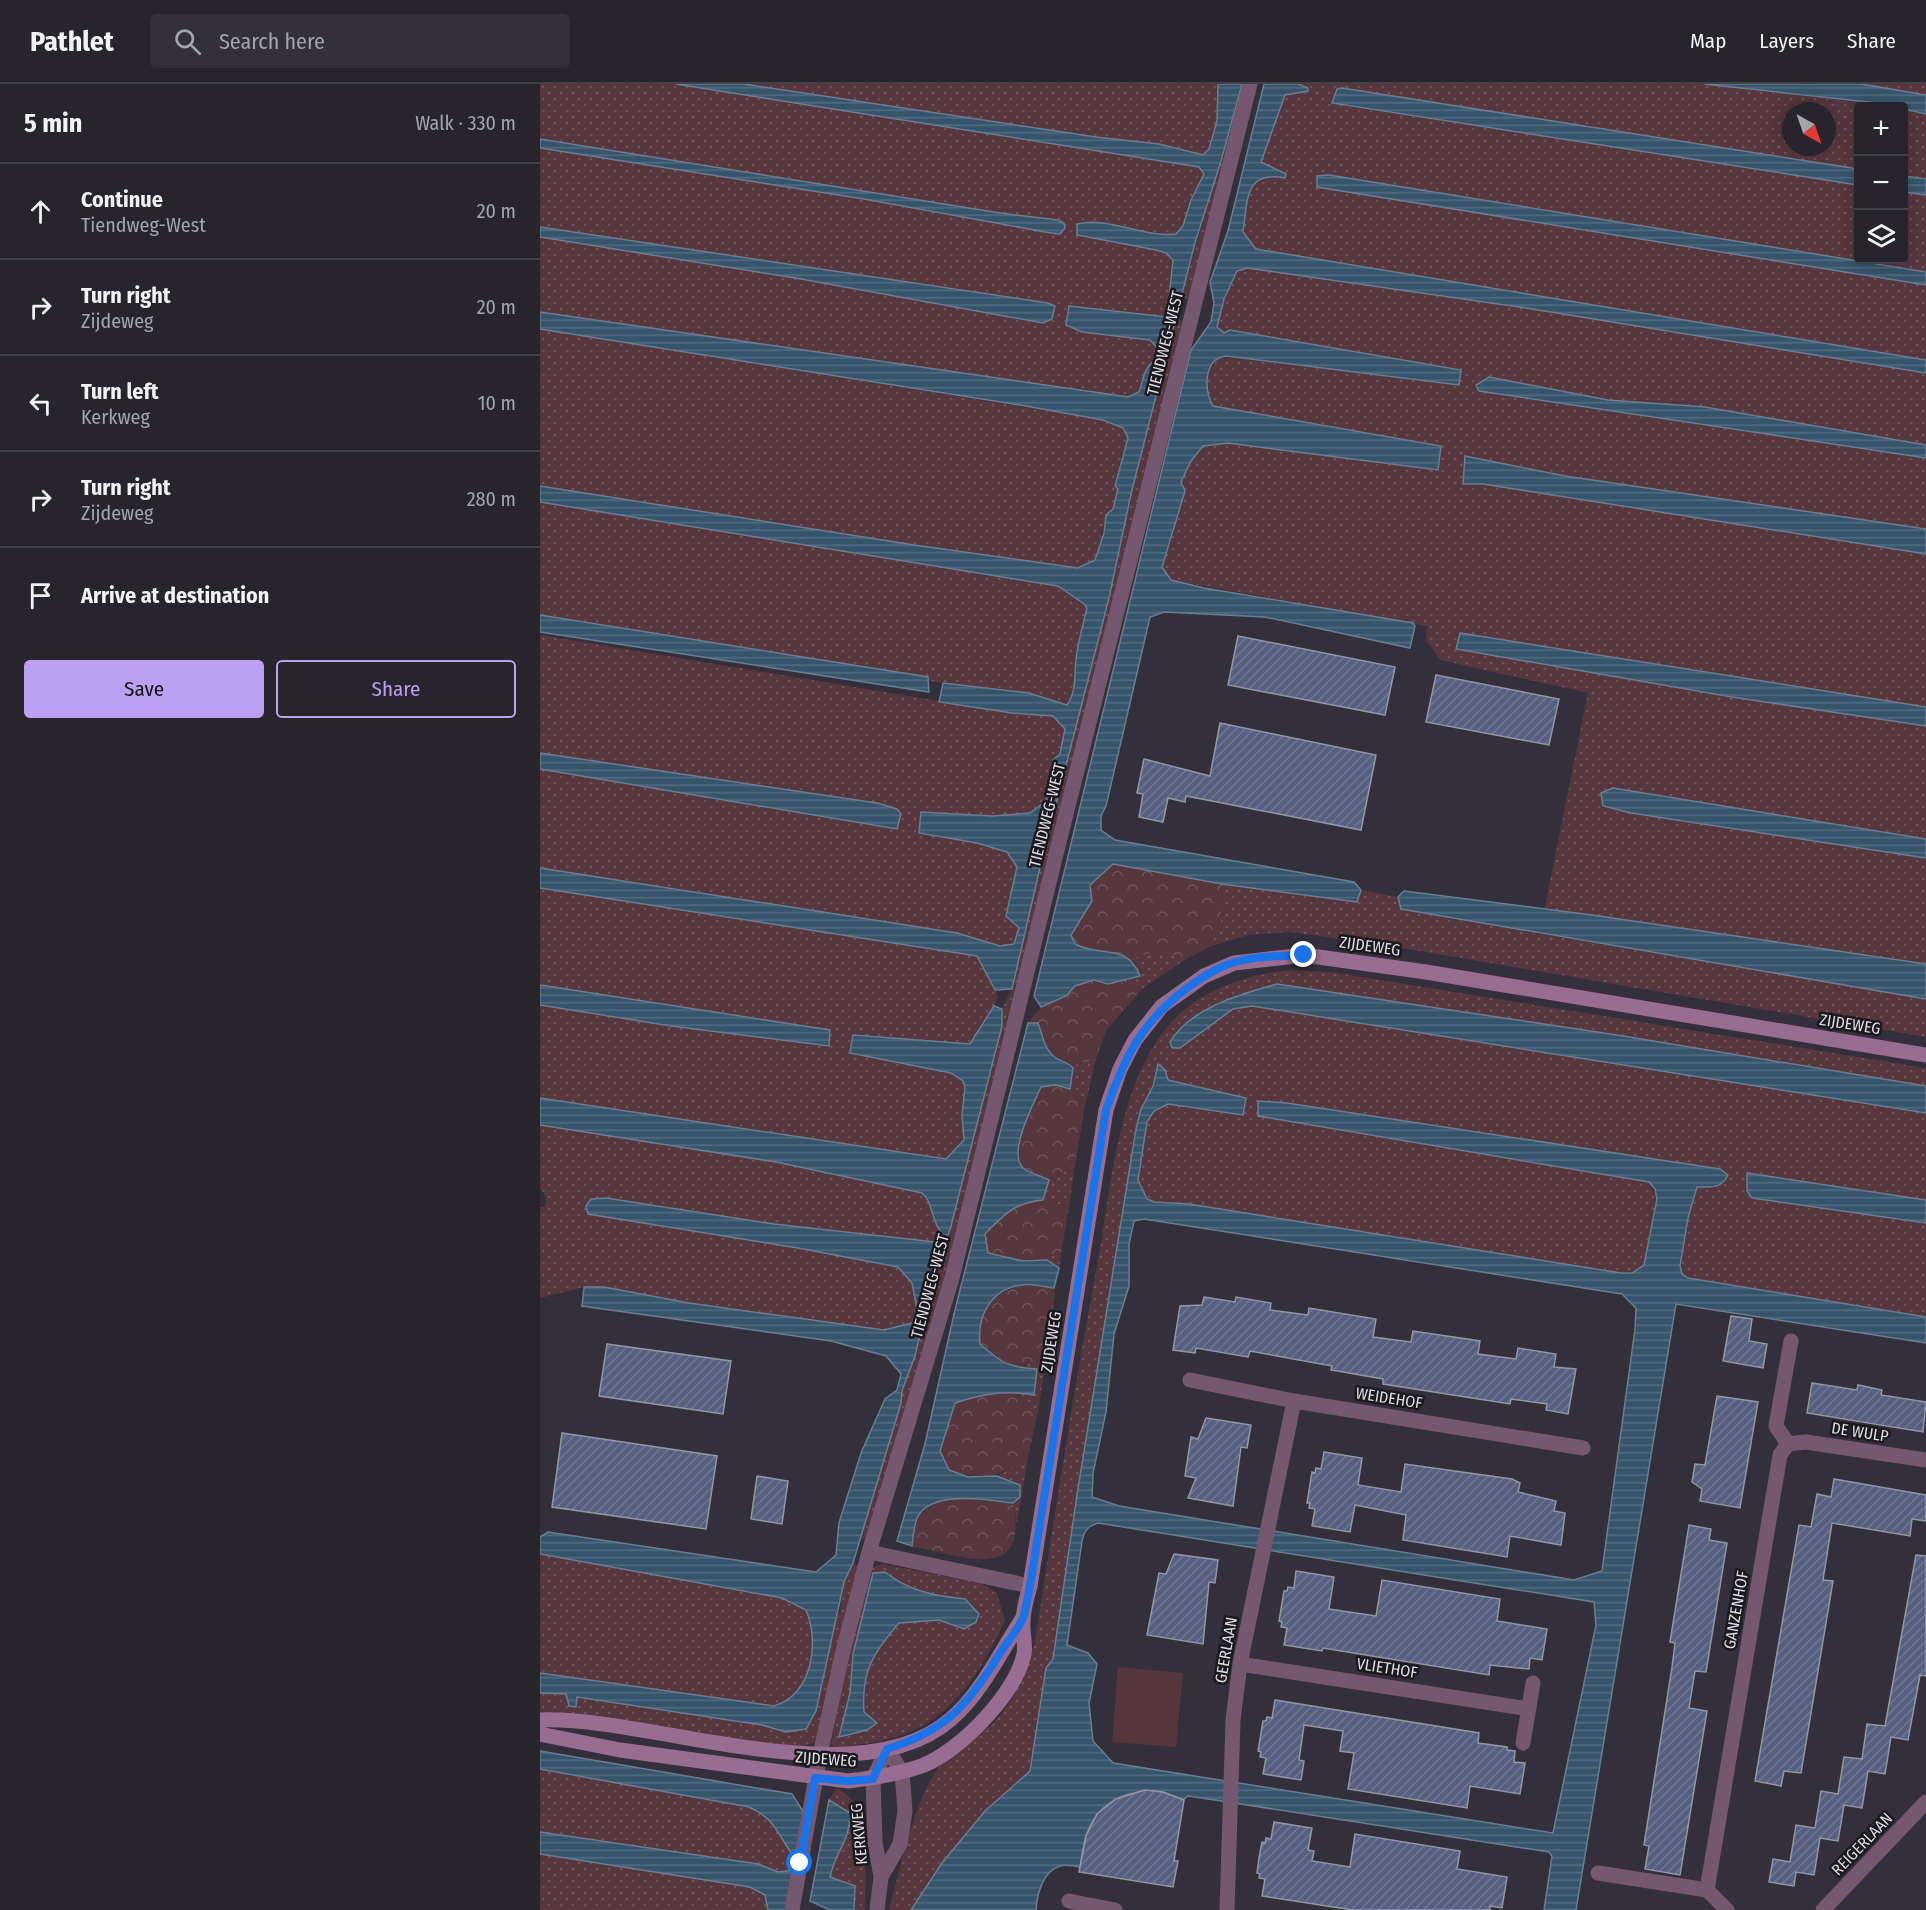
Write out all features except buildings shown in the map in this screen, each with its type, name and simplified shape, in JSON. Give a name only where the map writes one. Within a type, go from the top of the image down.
[{"type":"main road","name":"ZIJDEWEG","points":[[540,1734],[620,1750],[848,1781],[873,1779],[927,1764],[971,1733],[994,1707],[1008,1688],[1024,1653],[1022,1619],[1030,1586],[1106,1110],[1120,1070],[1135,1040],[1162,1006],[1204,976],[1234,963],[1304,955],[1426,972],[1926,1055]]},
{"type":"main road","name":"ZIJDEWEG","points":[[540,1720],[629,1728],[820,1755],[887,1749],[923,1736],[949,1721],[968,1703],[1022,1619]]},
{"type":"street","name":"TIENDWEG-WEST","points":[[792,1910],[815,1778],[869,1552],[952,1278],[1250,84]]},
{"type":"street","points":[[1788,1444],[1776,1426],[1791,1341]]},
{"type":"street","name":"WEIDEHOF","points":[[1190,1380],[1294,1401],[1583,1449]]},
{"type":"street","name":"GEERLAAN","points":[[1227,1910],[1233,1720],[1240,1664],[1294,1401]]},
{"type":"street","name":"DE WULP","points":[[1788,1444],[1806,1442],[1926,1460]]},
{"type":"street","name":"GANZENHOF","points":[[1707,1890],[1780,1455],[1788,1444]]},
{"type":"street","points":[[869,1552],[1030,1586]]},
{"type":"street","name":"VLIETHOF","points":[[1240,1664],[1529,1708]]},
{"type":"street","points":[[1523,1743],[1533,1683]]},
{"type":"street","name":"KERKWEG","points":[[881,1877],[900,1844],[905,1811],[902,1772],[887,1749]]},
{"type":"street","name":"KERKWEG","points":[[876,1910],[881,1877],[875,1842],[873,1779],[887,1749]]},
{"type":"street","name":"REIGERLAAN","points":[[1823,1910],[1926,1802]]},
{"type":"street","points":[[1598,1873],[1707,1890],[1727,1910]]},
{"type":"street","points":[[1069,1901],[1115,1910]]},
{"type":"green space","points":[[540,84],[676,84],[1199,167],[1205,174],[1191,200],[1183,226],[1176,234],[1151,233],[1101,223],[1077,224],[1077,235],[1156,250],[1166,253],[1173,260],[1167,317],[1070,306],[1082,332],[1151,340],[1162,353],[1159,359],[1147,368],[1139,392],[1128,397],[540,312],[540,237],[801,279],[1043,323],[1048,303],[540,227],[540,148],[864,199],[1060,234],[1058,220],[1000,213],[540,139]]},
{"type":"green space","points":[[743,84],[1218,84],[1219,110],[1213,138],[1203,155],[1159,144],[1096,137]]},
{"type":"green space","points":[[1242,84],[1245,84],[1188,299],[1181,298]]},
{"type":"green space","points":[[1298,84],[1704,84],[1854,102],[1854,168],[1343,88],[1345,106],[1854,184],[1854,260],[1329,175],[1317,187],[1926,285],[1926,360],[1256,249],[1243,232],[1248,198],[1254,183],[1261,179],[1285,178],[1286,174],[1261,163],[1285,95],[1308,88]]},
{"type":"green space","points":[[1861,84],[1926,84],[1926,95]]},
{"type":"green space","points":[[1908,110],[1926,114],[1926,179],[1908,177]]},
{"type":"green space","points":[[1908,193],[1926,195],[1926,272],[1877,264],[1908,264]]},
{"type":"green space","points":[[1247,268],[1526,308],[1926,373],[1926,445],[1705,407],[1498,395],[1926,458],[1926,529],[1565,476],[1466,456],[1463,483],[1483,484],[1926,554],[1926,707],[1460,633],[1456,648],[1732,697],[1926,726],[1926,839],[1613,788],[1603,806],[1631,813],[1926,858],[1926,964],[1592,915],[1544,911],[1588,693],[1440,660],[1426,640],[1427,626],[1171,580],[1161,567],[1185,491],[1181,483],[1191,461],[1203,446],[1228,443],[1438,469],[1441,446],[1213,406],[1207,386],[1209,374],[1220,357],[1459,385],[1461,370],[1230,330],[1224,333],[1217,327],[1224,299],[1237,270]]},
{"type":"green space","points":[[1177,316],[1182,322],[1083,731],[952,1250],[918,1375],[865,1539],[859,1540],[901,1403],[902,1391],[915,1356],[934,1276],[951,1226],[1002,1026],[1002,1009],[1012,989],[1042,859],[1109,598],[1131,494]]},
{"type":"green space","points":[[540,329],[1103,420],[1123,428],[1128,438],[1119,464],[1118,489],[1113,509],[1106,515],[1098,552],[1094,560],[1078,568],[914,545],[540,486]]},
{"type":"green space","points":[[540,502],[1058,586],[1087,608],[1076,660],[1073,697],[1067,705],[1029,693],[943,683],[540,618]]},
{"type":"green space","points":[[540,635],[1012,713],[1053,716],[1065,729],[1065,738],[1061,750],[1053,760],[1046,801],[1030,813],[992,816],[977,843],[1007,852],[1017,867],[1006,915],[1019,928],[1014,944],[1000,946],[957,933],[540,868],[540,769],[897,829],[897,809],[540,753]]},
{"type":"green space","points":[[1113,864],[1222,884],[1221,920],[1209,947],[1183,961],[1163,952],[1129,959],[1116,953],[1088,949],[1075,944],[1071,935],[1073,929],[1082,920],[1090,885]]},
{"type":"green space","points":[[1222,884],[1356,902],[1361,890],[1398,897],[1401,909],[1440,917],[1926,999],[1926,1037],[1373,943],[1290,932],[1248,935],[1209,947],[1221,920]]},
{"type":"green space","points":[[540,888],[978,956],[989,973],[998,998],[987,1020],[970,1044],[853,1035],[850,1053],[951,1073],[963,1081],[965,1087],[964,1140],[946,1159],[540,1098],[540,1005],[671,1026],[828,1046],[831,1031],[540,985]]},
{"type":"green space","points":[[1161,950],[1174,953],[1183,961],[1142,989],[1118,980],[1139,976],[1135,963],[1129,959]]},
{"type":"green space","points":[[1290,970],[1331,972],[1926,1068],[1926,1086],[1617,1035],[1239,994],[1195,1018],[1173,1037],[1180,1048],[1233,1009],[1252,1006],[1926,1113],[1926,1200],[1748,1173],[1748,1196],[1926,1223],[1926,1317],[1688,1278],[1682,1274],[1679,1266],[1688,1218],[1697,1187],[1717,1188],[1674,1161],[1287,1103],[1259,1101],[1258,1115],[1649,1182],[1657,1199],[1644,1265],[1632,1273],[1621,1273],[1189,1204],[1154,1202],[1147,1199],[1138,1180],[1147,1122],[1154,1111],[1168,1104],[1242,1115],[1246,1098],[1168,1080],[1165,1075],[1155,1070],[1136,1129],[1053,1659],[1046,1668],[1030,1771],[985,1811],[942,1863],[911,1910],[889,1910],[909,1835],[931,1778],[940,1766],[990,1726],[1006,1708],[1023,1675],[1035,1641],[1113,1169],[1127,1106],[1138,1077],[1152,1050],[1169,1025],[1194,1002],[1240,980]]},
{"type":"green space","points":[[1094,979],[1108,984],[1118,980],[1142,989],[1106,1031],[1096,1059],[1071,1066],[1046,1050],[1043,1036],[1028,1023],[1041,1007],[1066,996],[1075,986]]},
{"type":"green space","points":[[1096,1059],[1085,1106],[1070,1089],[1073,1075],[1071,1066]]},
{"type":"green space","points":[[1056,1085],[1070,1089],[1085,1106],[1075,1165],[1049,1180],[1023,1168],[1019,1161],[1018,1151],[1023,1128],[1041,1087]]},
{"type":"green space","points":[[540,1125],[776,1162],[922,1193],[928,1198],[941,1232],[935,1242],[774,1224],[606,1198],[586,1206],[588,1214],[798,1248],[898,1267],[912,1283],[917,1309],[912,1323],[884,1330],[689,1303],[603,1287],[584,1287],[540,1298],[540,1207],[545,1207],[546,1196],[540,1188]]},
{"type":"green space","points":[[1075,1165],[1069,1207],[1043,1200],[1049,1180]]},
{"type":"green space","points":[[1043,1200],[1069,1207],[1061,1254],[1023,1261],[988,1253],[985,1234],[1018,1207]]},
{"type":"green space","points":[[1061,1254],[1055,1295],[1058,1268],[1031,1259]]},
{"type":"green space","points":[[1022,1284],[1054,1288],[1055,1295],[1046,1358],[1012,1367],[980,1344],[980,1321],[983,1313],[994,1300]]},
{"type":"green space","points":[[1046,1358],[1037,1416],[1014,1392],[1034,1395],[1012,1367]]},
{"type":"green space","points":[[1014,1392],[1037,1416],[1028,1457],[991,1476],[973,1476],[949,1470],[940,1451],[955,1403],[984,1394]]},
{"type":"green space","points":[[1028,1457],[1017,1523],[1013,1503],[1020,1497],[997,1476]]},
{"type":"green space","points":[[950,1498],[1013,1503],[1016,1529],[1011,1546],[1001,1555],[987,1559],[950,1555],[912,1546],[917,1517],[934,1503]]},
{"type":"green space","points":[[540,1554],[782,1598],[806,1610],[810,1623],[812,1652],[804,1679],[797,1691],[787,1700],[774,1706],[540,1673]]},
{"type":"green space","points":[[853,1563],[858,1566],[819,1737],[814,1743],[799,1746],[724,1739],[540,1713],[540,1693],[566,1694],[570,1706],[576,1707],[577,1696],[762,1725],[786,1732],[840,1611],[844,1582]]},
{"type":"green space","points":[[883,1564],[980,1583],[997,1593],[1005,1621],[974,1676],[958,1697],[940,1714],[919,1728],[894,1737],[865,1744],[831,1747],[842,1682],[870,1568]]},
{"type":"green space","points":[[1118,1667],[1183,1673],[1176,1747],[1112,1742]]},
{"type":"green space","points":[[540,1769],[749,1807],[772,1823],[796,1859],[794,1870],[778,1872],[758,1864],[540,1832]]},
{"type":"green space","points":[[837,1787],[854,1802],[866,1827],[865,1910],[855,1910],[855,1886],[830,1877],[850,1822],[850,1813],[829,1800]]},
{"type":"green space","points":[[540,1854],[750,1887],[766,1895],[768,1910],[540,1910]]},
{"type":"water","points":[[676,84],[743,84],[1096,137],[1159,144],[1203,155],[1209,149],[1217,121],[1218,84],[1242,84],[1195,243],[1131,494],[1109,598],[1042,859],[1012,989],[995,990],[977,956],[540,888],[540,868],[957,933],[1000,946],[1014,944],[1019,928],[1006,916],[1017,867],[1007,852],[977,843],[919,833],[921,812],[992,816],[1030,813],[1046,801],[1053,760],[1060,754],[1065,729],[1053,716],[1012,713],[939,702],[943,683],[1029,693],[1067,705],[1074,688],[1077,653],[1087,608],[1084,604],[1058,586],[540,502],[540,486],[914,545],[1078,568],[1095,560],[1104,533],[1106,515],[1113,509],[1118,489],[1115,486],[1128,438],[1123,428],[1103,420],[1020,405],[540,329],[540,312],[1128,397],[1139,392],[1147,368],[1159,359],[1162,353],[1150,340],[1082,332],[1066,325],[1069,306],[1167,317],[1173,260],[1166,253],[1156,250],[1077,235],[1077,224],[1101,223],[1151,233],[1176,234],[1183,226],[1191,200],[1204,174],[1199,167]]},
{"type":"water","points":[[1264,84],[1298,84],[1308,88],[1308,91],[1285,95],[1261,162],[1286,174],[1285,178],[1262,179],[1250,190],[1243,232],[1256,249],[1926,360],[1926,373],[1526,308],[1247,268],[1237,271],[1224,299],[1217,327],[1224,333],[1230,330],[1461,370],[1459,385],[1226,356],[1218,358],[1213,363],[1207,376],[1208,392],[1213,406],[1441,446],[1438,470],[1228,443],[1203,446],[1191,461],[1181,482],[1185,491],[1162,567],[1171,580],[1204,588],[1413,623],[1415,626],[1410,648],[1265,617],[1164,612],[1150,617],[1106,806],[1101,816],[1101,830],[1115,840],[1354,882],[1361,890],[1357,902],[1222,884],[1113,864],[1090,885],[1092,901],[1071,935],[1075,944],[1084,948],[1112,952],[1128,959],[1140,976],[1108,984],[1094,980],[1075,986],[1066,996],[1041,1007],[1034,996],[1191,350],[1211,322],[1214,303],[1210,282],[1228,231]]},
{"type":"water","points":[[1704,84],[1861,84],[1926,95],[1926,114],[1908,110],[1908,102],[1868,102]]},
{"type":"water","points":[[1337,89],[1854,168],[1854,184],[1332,103]]},
{"type":"water","points":[[540,139],[1000,213],[1058,220],[1064,223],[1065,228],[1060,234],[1051,233],[864,199],[540,148]]},
{"type":"water","points":[[1329,175],[1854,260],[1854,264],[1877,264],[1926,272],[1926,285],[1317,187],[1317,176]]},
{"type":"water","points":[[1908,177],[1926,179],[1926,195],[1908,193]]},
{"type":"water","points":[[540,227],[1048,303],[1055,306],[1052,319],[1043,323],[801,279],[540,237]]},
{"type":"water","points":[[1489,377],[1608,400],[1705,407],[1926,445],[1926,458],[1479,391],[1476,385]]},
{"type":"water","points":[[1465,456],[1565,476],[1926,529],[1926,554],[1483,484],[1463,484]]},
{"type":"water","points":[[540,615],[928,677],[929,692],[540,632]]},
{"type":"water","points":[[1460,633],[1926,707],[1926,726],[1732,697],[1456,649]]},
{"type":"water","points":[[540,753],[877,803],[897,809],[901,814],[897,829],[540,769]]},
{"type":"water","points":[[1613,788],[1926,839],[1926,858],[1631,813],[1603,806],[1601,793]]},
{"type":"water","points":[[1404,891],[1592,915],[1926,964],[1926,999],[1401,909],[1398,897]]},
{"type":"water","points":[[1277,984],[1617,1035],[1926,1086],[1926,1113],[1252,1006],[1233,1009],[1180,1048],[1172,1048],[1170,1042],[1179,1030],[1203,1011],[1248,992]]},
{"type":"water","points":[[540,985],[830,1030],[829,1046],[671,1026],[540,1005]]},
{"type":"water","points":[[994,1006],[1002,1009],[1002,1026],[951,1226],[934,1276],[915,1356],[902,1391],[901,1403],[853,1563],[844,1582],[816,1711],[806,1729],[786,1732],[762,1725],[577,1697],[576,1707],[569,1706],[566,1694],[540,1693],[540,1673],[774,1706],[787,1700],[797,1691],[810,1666],[812,1637],[806,1610],[782,1598],[540,1554],[540,1537],[548,1532],[816,1572],[836,1555],[839,1523],[861,1453],[885,1399],[897,1390],[901,1374],[886,1356],[831,1341],[582,1306],[584,1287],[604,1287],[689,1303],[884,1330],[912,1323],[917,1309],[912,1283],[898,1267],[798,1248],[588,1214],[586,1206],[591,1199],[606,1198],[774,1224],[935,1242],[941,1232],[928,1201],[922,1193],[776,1162],[540,1125],[540,1098],[946,1159],[964,1140],[962,1115],[965,1087],[963,1081],[951,1073],[850,1053],[853,1035],[970,1044]]},
{"type":"water","points":[[1028,1023],[1038,1023],[1044,1042],[1052,1055],[1073,1068],[1070,1089],[1056,1085],[1041,1087],[1020,1140],[1019,1161],[1023,1168],[1049,1180],[1043,1200],[1025,1203],[1011,1211],[985,1234],[988,1253],[1023,1261],[1047,1260],[1059,1268],[1054,1288],[1021,1285],[1001,1292],[994,1298],[983,1314],[980,1344],[1000,1360],[1019,1367],[1037,1369],[1034,1395],[994,1394],[955,1403],[940,1451],[949,1470],[968,1477],[997,1476],[1020,1485],[1020,1497],[1013,1503],[961,1498],[934,1503],[924,1509],[917,1518],[912,1546],[897,1541],[925,1444],[954,1314]]},
{"type":"water","points":[[1158,1064],[1165,1070],[1168,1080],[1246,1098],[1243,1115],[1168,1104],[1154,1111],[1147,1122],[1138,1180],[1147,1199],[1154,1202],[1189,1204],[1621,1273],[1632,1273],[1644,1265],[1657,1199],[1655,1189],[1649,1182],[1258,1116],[1258,1101],[1287,1103],[1720,1169],[1728,1175],[1722,1183],[1716,1186],[1697,1187],[1688,1218],[1680,1266],[1682,1274],[1688,1278],[1926,1317],[1926,1343],[1676,1304],[1576,1910],[1544,1910],[1552,1856],[1549,1852],[1188,1796],[1183,1800],[1156,1792],[1142,1792],[1116,1799],[1096,1817],[1086,1835],[1080,1867],[1062,1865],[1049,1873],[1040,1890],[1036,1910],[911,1910],[942,1863],[985,1811],[1030,1771],[1046,1668],[1053,1659],[1136,1129],[1141,1109],[1153,1086]],"holes":[[[1144,1219],[1622,1294],[1636,1308],[1635,1329],[1602,1571],[1574,1580],[1119,1506],[1092,1497],[1093,1473],[1106,1412],[1114,1334],[1129,1286],[1129,1244],[1134,1221]],[[1098,1523],[1594,1602],[1596,1625],[1553,1833],[1113,1763],[1093,1741],[1089,1703],[1097,1664],[1088,1653],[1067,1645],[1083,1537],[1089,1527]]]},
{"type":"water","points":[[1747,1173],[1926,1200],[1926,1223],[1752,1198],[1747,1191]]},
{"type":"water","points":[[885,1572],[903,1584],[922,1592],[965,1599],[979,1614],[976,1622],[964,1629],[939,1620],[899,1623],[882,1644],[867,1674],[864,1712],[877,1723],[867,1730],[839,1737],[850,1693],[853,1654],[873,1573]]},
{"type":"water","points":[[540,1751],[792,1794],[804,1813],[788,1910],[768,1910],[765,1895],[750,1887],[540,1854],[540,1832],[758,1864],[778,1872],[794,1870],[796,1859],[772,1823],[749,1807],[540,1769]]},
{"type":"water","points":[[829,1800],[850,1813],[848,1831],[830,1877],[855,1886],[854,1910],[830,1910],[810,1901]]},
{"type":"route","points":[[800,1863],[815,1778],[848,1781],[873,1779],[887,1749],[908,1743],[949,1721],[968,1703],[1022,1619],[1030,1586],[1106,1110],[1120,1070],[1135,1040],[1162,1006],[1204,976],[1234,963],[1304,955]]}]
